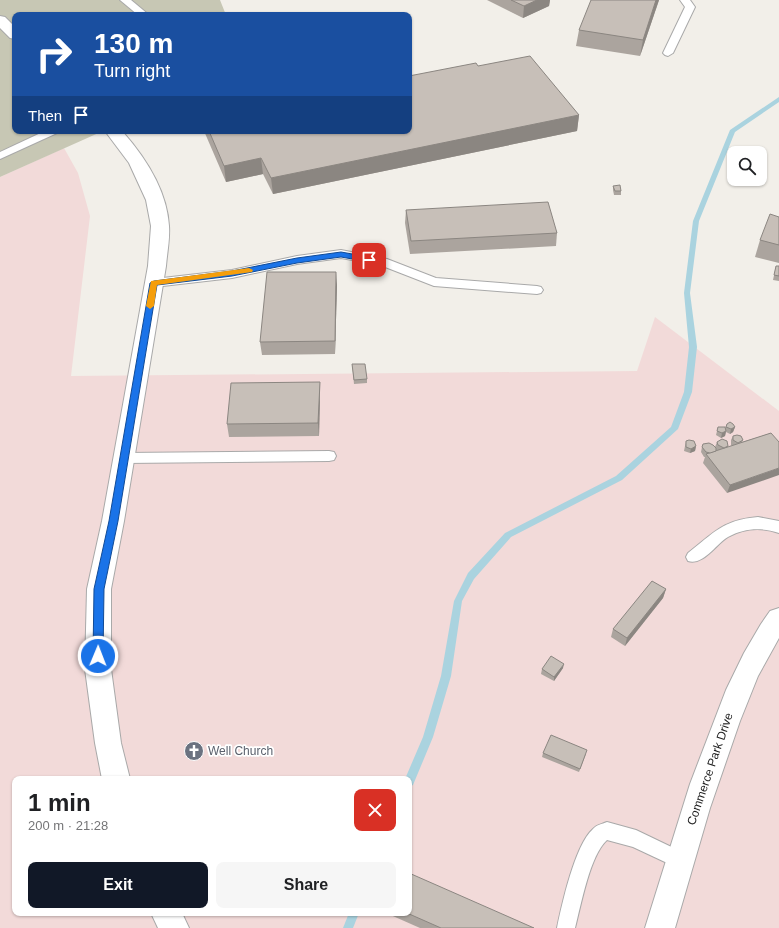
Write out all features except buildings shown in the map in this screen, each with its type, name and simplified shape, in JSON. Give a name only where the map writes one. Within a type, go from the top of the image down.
[{"type":"street","points":[[0,20],[12,32]]},
{"type":"street","points":[[115,134],[143,170],[152,192],[160,226],[154,283],[99,596],[98,669],[108,743],[115,776]]},
{"type":"street","name":"Commerce Park Drive","points":[[660,928],[700,792],[740,684],[768,633],[779,618]]},
{"type":"street","points":[[168,916],[174,928]]},
{"type":"lane","points":[[125,0],[140,12]]},
{"type":"lane","points":[[668,53],[690,7],[685,0]]},
{"type":"lane","points":[[0,156],[47,134]]},
{"type":"lane","points":[[154,283],[232,274],[297,260],[341,254],[383,262],[434,282],[537,290]]},
{"type":"lane","points":[[124,458],[329,456]]},
{"type":"lane","points":[[694,558],[723,533],[735,528],[754,522],[772,524],[779,528]]},
{"type":"lane","points":[[566,928],[572,900],[589,852],[598,835],[607,831],[636,839],[680,860]]},
{"type":"shaded area","points":[[0,0],[220,0],[225,12],[12,12],[12,134],[96,134],[0,177]]},
{"type":"shaded area","points":[[64,148],[78,173],[90,216],[71,376],[637,371],[655,317],[779,411],[779,928],[0,928],[0,177]]},
{"type":"waterway","points":[[412,776],[428,737],[446,676],[458,601],[471,576],[508,535],[619,478],[674,429],[688,392],[693,347],[687,293],[696,221],[732,131],[779,99]]},
{"type":"waterway","points":[[348,928],[353,916]]},
{"type":"slow traffic","points":[[150,306],[154,283],[232,274],[249,270]]},
{"type":"place","name":"Well Church","points":[[194,751]]},
{"type":"route","points":[[98,656],[99,589],[113,521],[154,283],[232,274],[297,260],[341,254],[369,260]]}]
